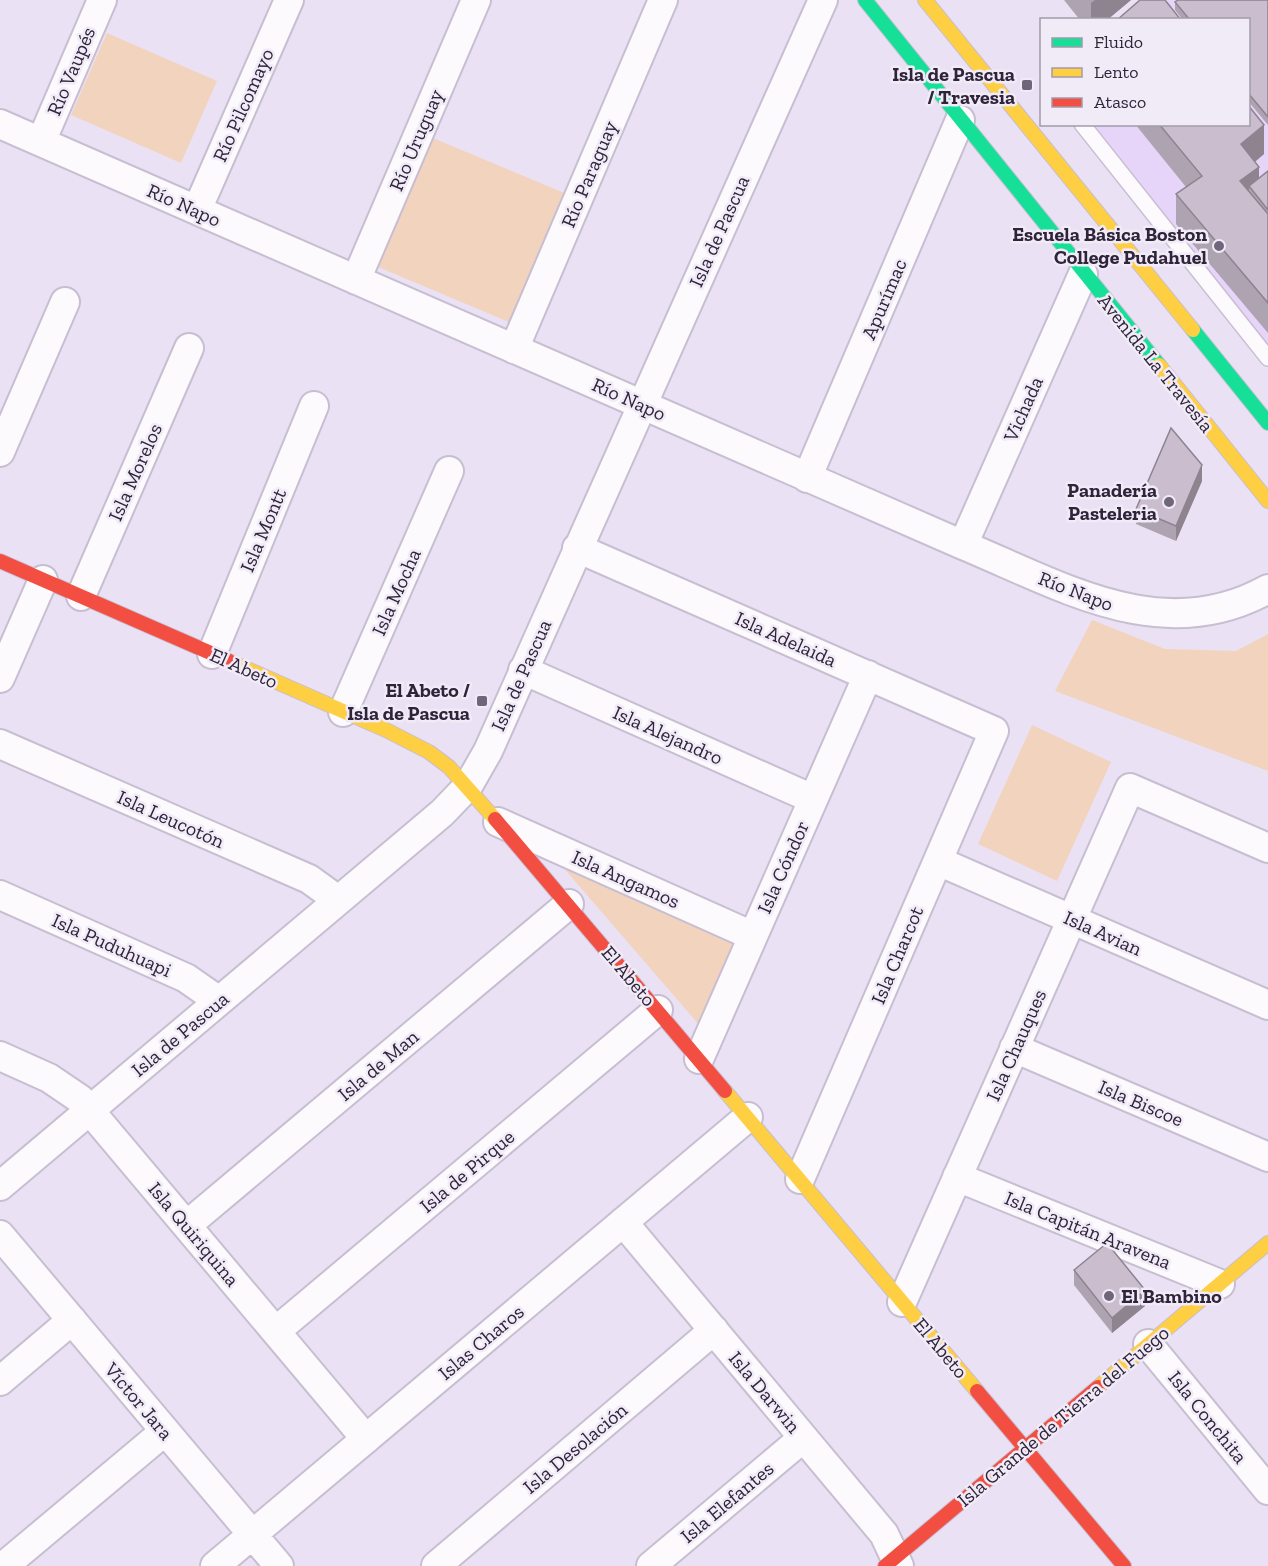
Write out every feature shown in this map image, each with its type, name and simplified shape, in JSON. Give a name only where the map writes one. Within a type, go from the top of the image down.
[{"type":"street","name":"Río Vaupés","points":[[41,142],[102,0]]},
{"type":"street","name":"Río Pilcomayo","points":[[197,210],[289,0]]},
{"type":"street","name":"Río Uruguay","points":[[356,280],[476,0]]},
{"type":"street","name":"Río Paraguay","points":[[514,349],[663,0]]},
{"type":"street","name":"Isla de Pascua","points":[[0,1186],[442,813],[468,786],[488,751],[823,0]]},
{"type":"street","name":"Avenida La Travesía","points":[[865,0],[1083,274],[1268,501]]},
{"type":"street","points":[[925,0],[1268,423]]},
{"type":"street","name":"Apurímac","points":[[807,477],[960,120]]},
{"type":"street","name":"Río Napo","points":[[0,124],[963,545],[1090,598],[1134,611],[1183,614],[1209,610],[1268,589]]},
{"type":"street","name":"Vichada","points":[[963,545],[1083,274]]},
{"type":"street","points":[[0,452],[65,302]]},
{"type":"street","name":"Isla Morelos","points":[[81,596],[189,348]]},
{"type":"street","name":"Isla Montt","points":[[212,654],[314,406]]},
{"type":"street","name":"Isla Mocha","points":[[343,712],[449,471]]},
{"type":"street","name":"Isla Adelaida","points":[[577,548],[994,731]]},
{"type":"street","name":"El Abeto","points":[[0,561],[429,752],[468,786],[1124,1566]]},
{"type":"street","points":[[0,678],[43,580]]},
{"type":"street","name":"Isla Alejandro","points":[[523,670],[813,800]]},
{"type":"street","name":"Isla Cóndor","points":[[699,1059],[868,675]]},
{"type":"street","name":"Isla Charcot","points":[[800,1179],[994,731]]},
{"type":"street","name":"Isla Leucotón","points":[[0,744],[309,879],[338,900]]},
{"type":"street","name":"Isla Chauques","points":[[902,1302],[1130,788],[1268,848]]},
{"type":"street","name":"Isla Angamos","points":[[498,822],[753,936]]},
{"type":"street","name":"Isla Avian","points":[[938,861],[1268,1005]]},
{"type":"street","name":"Isla Puduhuapi","points":[[0,895],[186,978],[219,1001]]},
{"type":"street","name":"Isla de Man","points":[[187,1225],[569,904]]},
{"type":"street","name":"Isla de Pirque","points":[[276,1331],[658,1010]]},
{"type":"street","name":"Isla Biscoe","points":[[1014,1048],[1268,1157]]},
{"type":"street","name":"Isla Quiriquina","points":[[0,1056],[68,1089],[90,1110],[366,1439]]},
{"type":"street","name":"Islas Charos","points":[[215,1566],[748,1117]]},
{"type":"street","name":"Isla Capitán Aravena","points":[[957,1177],[1220,1284]]},
{"type":"street","name":"Isla Darwin","points":[[623,1222],[884,1534],[893,1563]]},
{"type":"street","name":"Víctor Jara","points":[[0,1235],[279,1566]]},
{"type":"street","name":"Isla Grande de Tierra del Fuego","points":[[893,1563],[1148,1344],[1220,1284],[1264,1252]]},
{"type":"street","points":[[0,1381],[72,1320]]},
{"type":"street","name":"Isla Desolación","points":[[436,1566],[714,1330]]},
{"type":"street","name":"Isla Conchita","points":[[1148,1344],[1268,1490]]},
{"type":"street","points":[[4,1566],[165,1431]]},
{"type":"street","name":"Isla Elefantes","points":[[651,1566],[803,1438]]},
{"type":"lane","points":[[1036,136],[1048,126]]},
{"type":"lane","points":[[1084,126],[1268,358]]},
{"type":"shaded area","name":"Escuela Básica Boston College Pudahuel","points":[[1165,0],[1268,0],[1268,367],[1074,126],[1250,126],[1250,18],[1143,18]]},
{"type":"shaded area","points":[[107,33],[217,81],[181,163],[71,115]]},
{"type":"shaded area","points":[[428,136],[569,195],[511,323],[371,264]]},
{"type":"shaded area","points":[[1092,620],[1165,649],[1236,651],[1268,634],[1268,771],[1055,691]]},
{"type":"shaded area","points":[[1032,725],[1111,762],[1057,881],[978,844]]},
{"type":"shaded area","points":[[561,865],[739,940],[701,1027]]},
{"type":"building","points":[[1140,0],[1165,0],[1179,18],[1119,18]]},
{"type":"building","points":[[1178,0],[1268,0],[1268,117],[1250,95],[1250,18],[1188,18],[1175,2]]},
{"type":"building","points":[[1250,108],[1264,125],[1241,144],[1259,167],[1240,181],[1268,214],[1268,303],[1176,194],[1202,176],[1161,126],[1250,126]]},
{"type":"building","points":[[1268,171],[1268,210],[1249,186]]},
{"type":"building","name":"Panadería Pasteleria","points":[[1171,428],[1202,465],[1176,526],[1136,509]]},
{"type":"building","name":"El Bambino","points":[[1107,1243],[1145,1290],[1112,1318],[1074,1270]]},
{"type":"traffic: fast","points":[[865,0],[1159,365]]},
{"type":"traffic: fast","points":[[1193,330],[1268,423]]},
{"type":"traffic: slow","points":[[925,0],[1193,330]]},
{"type":"traffic: slow","points":[[1159,365],[1268,501]]},
{"type":"traffic: slow","points":[[229,661],[386,730],[429,752],[449,767],[495,819]]},
{"type":"traffic: slow","points":[[725,1091],[977,1391]]},
{"type":"traffic: slow","points":[[1098,1387],[1268,1243]]},
{"type":"traffic: jam","points":[[0,561],[229,661]]},
{"type":"traffic: jam","points":[[495,819],[725,1091]]},
{"type":"traffic: jam","points":[[885,1566],[1098,1387]]},
{"type":"traffic: jam","points":[[977,1391],[1124,1566]]},
{"type":"place","name":"Isla de Pascua / Travesia","points":[[1027,85]]},
{"type":"place","name":"Escuela Básica Boston College Pudahuel","points":[[1219,246]]},
{"type":"place","name":"Panadería Pasteleria","points":[[1169,502]]},
{"type":"place","name":"El Abeto / Isla de Pascua","points":[[482,701]]},
{"type":"place","name":"El Bambino","points":[[1109,1296]]}]
